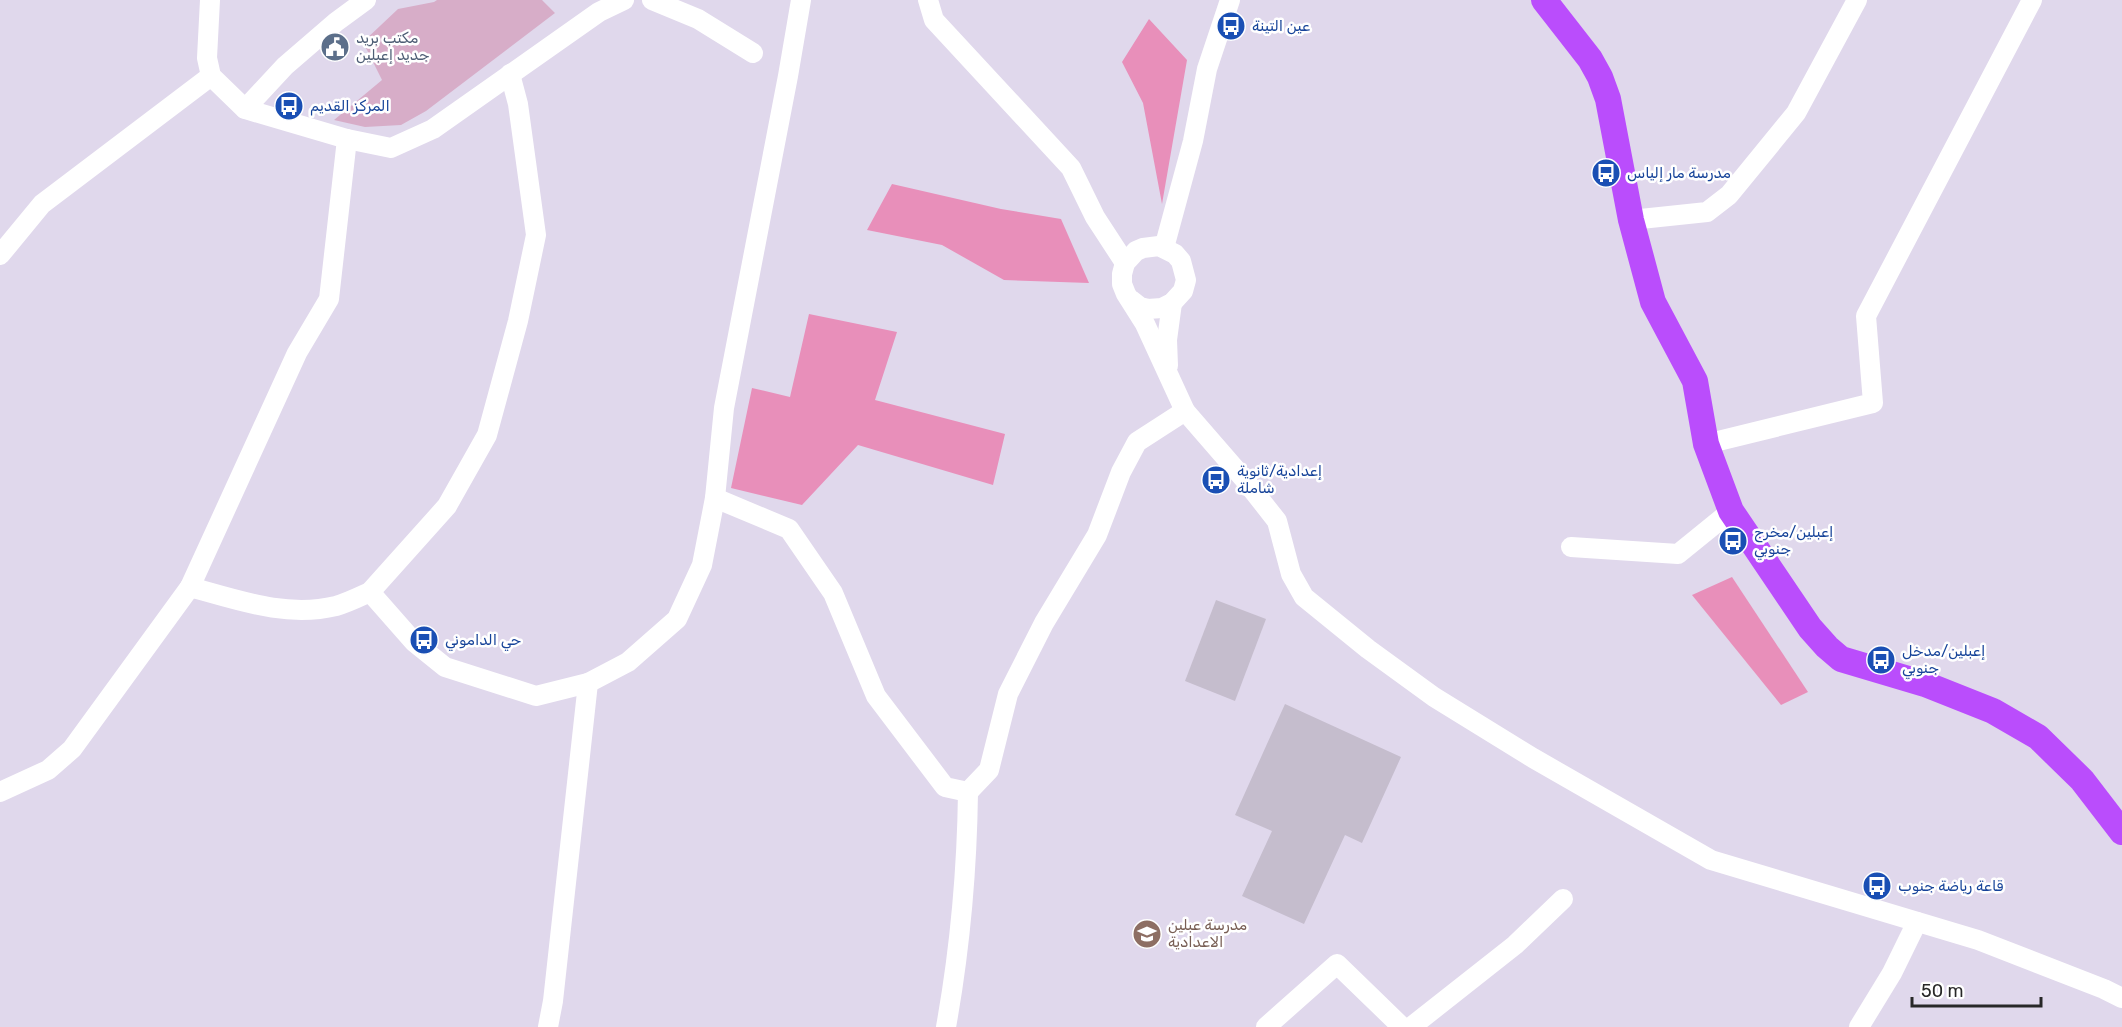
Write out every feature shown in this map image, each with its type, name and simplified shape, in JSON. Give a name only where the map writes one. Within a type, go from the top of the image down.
[{"type":"main road","points":[[1544,0],[1590,59],[1600,77],[1608,99],[1631,220],[1653,302],[1695,381],[1706,444],[1731,511],[1810,628],[1836,656],[1846,661],[1925,684],[1993,711],[2037,736],[2082,780],[2122,832]]},
{"type":"street","points":[[210,0],[207,58],[211,75],[245,109],[347,139],[390,148],[433,129],[510,74],[592,6],[624,0]]},
{"type":"street","points":[[245,109],[285,66],[364,0]]},
{"type":"street","points":[[652,0],[698,19],[753,53]]},
{"type":"street","points":[[370,592],[414,642],[445,667],[536,696],[588,683],[628,662],[677,620],[702,565],[715,498],[724,408],[801,0]]},
{"type":"street","points":[[928,0],[934,20],[1071,168],[1095,218],[1125,263]]},
{"type":"street","points":[[1164,248],[1193,141],[1207,69],[1230,0]]},
{"type":"street","points":[[1631,220],[1707,212],[1729,195],[1796,113],[1857,0]]},
{"type":"street","points":[[1706,444],[1873,403],[1866,316],[2032,0]]},
{"type":"street","points":[[190,587],[265,608],[300,611],[336,606],[370,592],[447,506],[487,435],[515,332],[536,235],[518,104],[510,74]]},
{"type":"street","points":[[0,255],[42,204],[211,75]]},
{"type":"street","points":[[0,792],[48,770],[72,749],[190,587],[297,353],[329,299],[347,139]]},
{"type":"street","points":[[1131,300],[1148,309],[1162,308],[1172,303],[1183,291],[1186,280],[1181,261],[1175,254],[1154,246],[1136,251],[1125,263],[1122,284],[1131,300],[1145,324],[1185,411],[1277,521],[1292,574],[1304,597],[1368,650],[1434,697],[1533,758],[1711,860],[1978,940],[2113,989],[2122,998]]},
{"type":"street","points":[[1168,374],[1167,340],[1172,303]]},
{"type":"street","points":[[946,1027],[957,963],[968,851],[968,792],[989,770],[1008,694],[1044,622],[1096,535],[1121,472],[1137,442],[1185,411]]},
{"type":"street","points":[[715,498],[789,529],[833,593],[876,696],[945,787],[968,792]]},
{"type":"street","points":[[1571,547],[1677,554],[1731,511]]},
{"type":"street","points":[[548,1027],[553,1000],[588,683]]},
{"type":"street","points":[[1411,1027],[1515,945],[1563,898]]},
{"type":"street","points":[[1859,1027],[1892,973],[1917,922]]},
{"type":"street","points":[[1266,1027],[1337,964],[1402,1027]]},
{"type":"shaded area","points":[[437,0],[542,0],[555,13],[426,111],[401,125],[365,127],[334,120],[382,80],[363,42],[398,9]]},
{"type":"shaded area","points":[[1149,19],[1187,60],[1162,204],[1143,103],[1122,62]]},
{"type":"shaded area","points":[[892,184],[1001,209],[1061,219],[1089,283],[1004,280],[942,245],[867,230]]},
{"type":"shaded area","points":[[809,314],[897,332],[875,400],[1005,434],[993,485],[858,445],[802,505],[731,488],[752,388],[790,397]]},
{"type":"shaded area","points":[[1732,577],[1808,692],[1781,705],[1692,595]]},
{"type":"building","points":[[1216,600],[1266,619],[1235,701],[1185,681]]},
{"type":"building","points":[[1285,704],[1401,757],[1362,843],[1345,835],[1304,924],[1242,896],[1272,831],[1235,815]]},
{"type":"place","name":"عين التينة","points":[[1231,26]]},
{"type":"place","name":"مكتب بريد جديد إعبلين","points":[[335,47]]},
{"type":"place","name":"المركز القديم","points":[[289,106]]},
{"type":"place","name":"مدرسة مار إلياس","points":[[1606,173]]},
{"type":"place","name":"إعدادية/ثانوية شاملة","points":[[1216,480]]},
{"type":"place","name":"إعبلين/مخرج جنوبي","points":[[1733,541]]},
{"type":"place","name":"حي الداموني","points":[[424,640]]},
{"type":"place","name":"إعبلين/مدخل جنوبي","points":[[1881,660]]},
{"type":"place","name":"قاعة رياضة جنوب","points":[[1877,886]]},
{"type":"place","name":"مدرسة عبلين الاعدادية","points":[[1147,934]]}]
